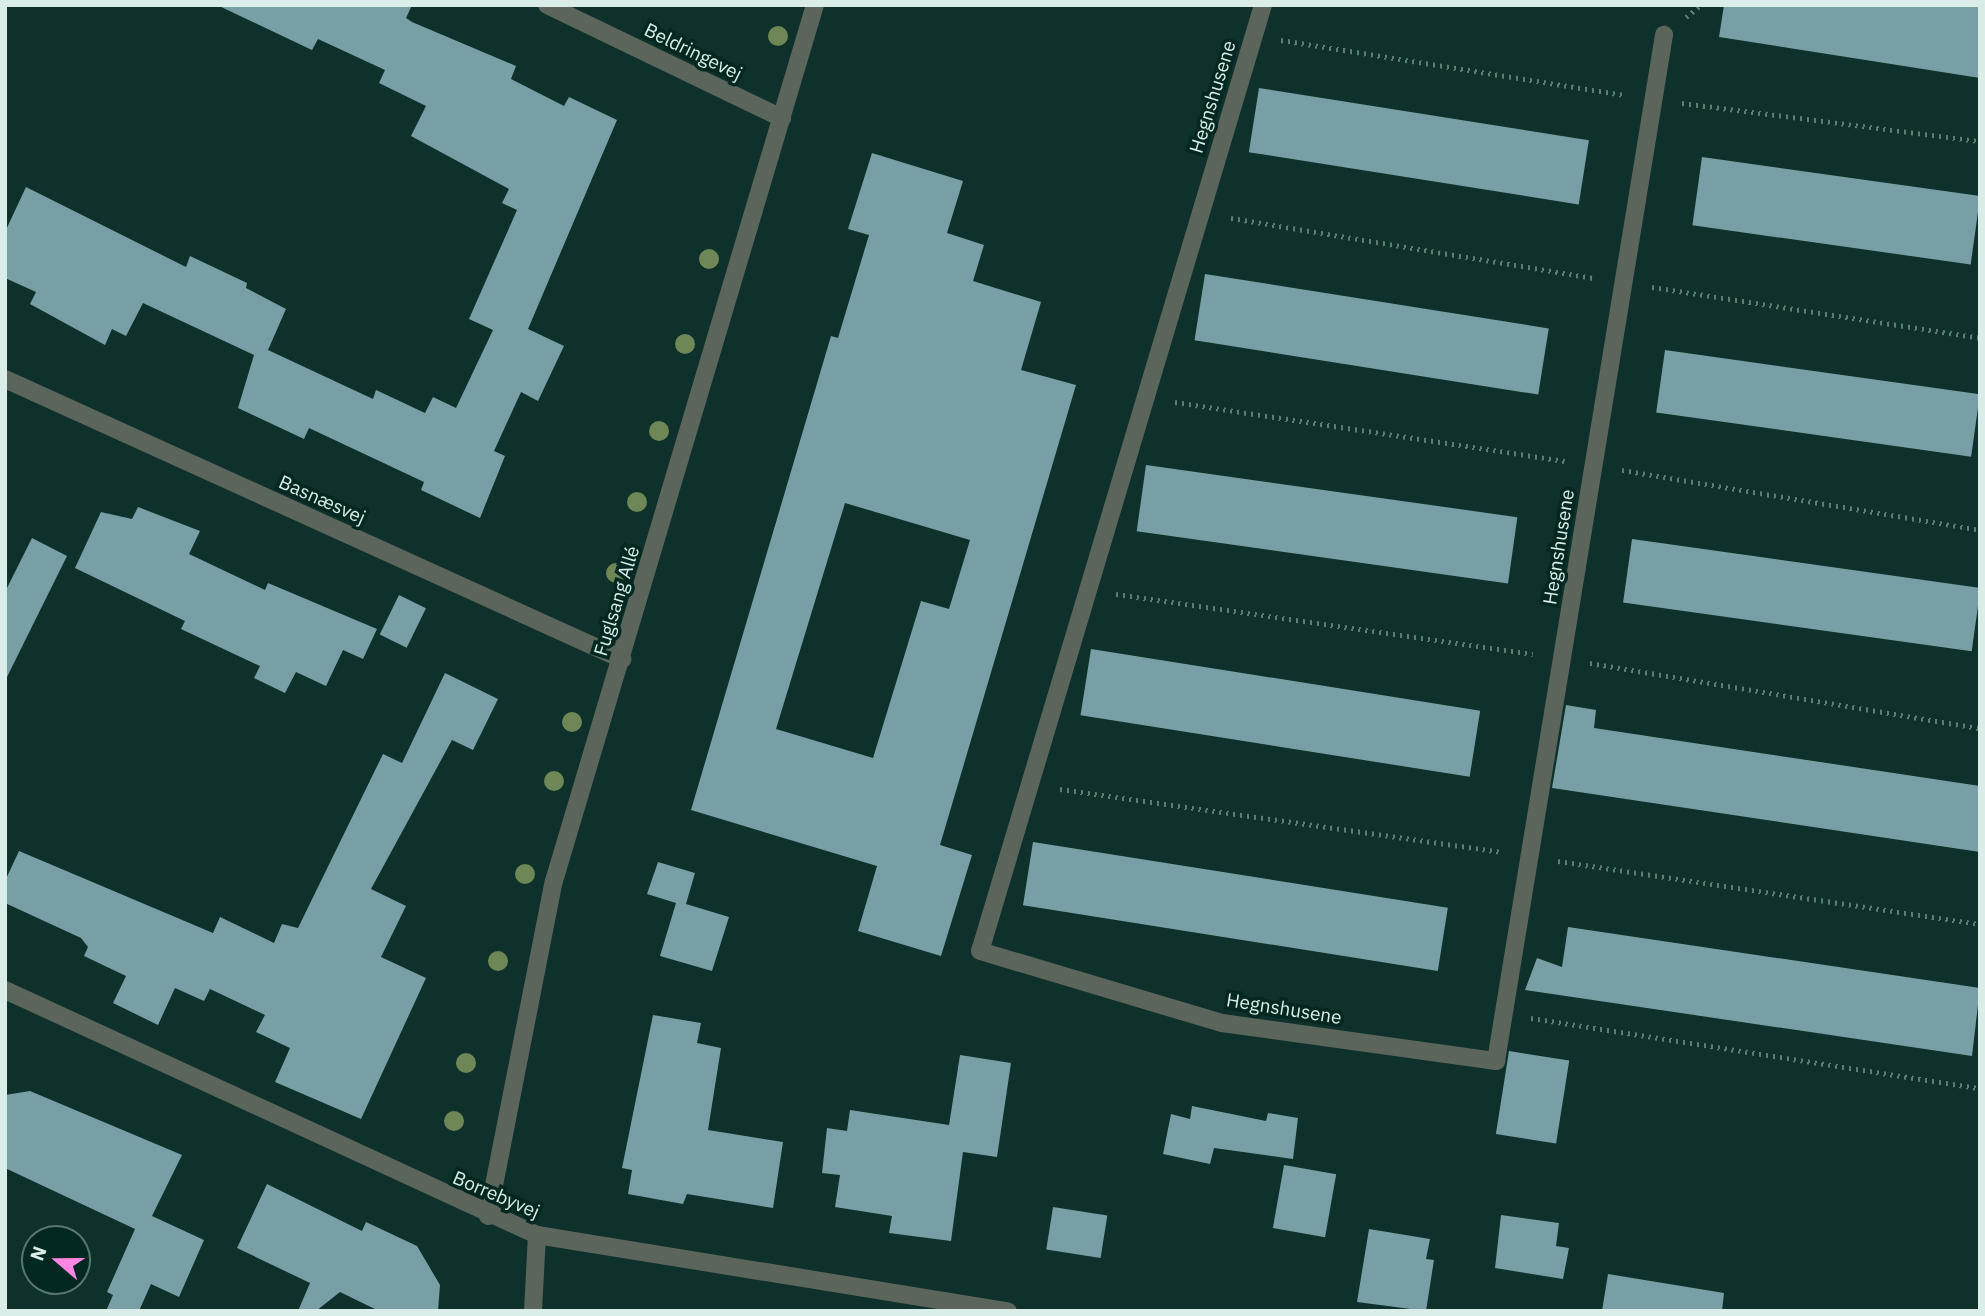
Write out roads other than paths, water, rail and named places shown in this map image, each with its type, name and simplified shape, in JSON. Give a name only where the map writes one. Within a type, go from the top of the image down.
[{"type":"street","name":"Beldringevej","points":[[547,5],[782,118]]},
{"type":"street","name":"Fuglsang Allé","points":[[488,1216],[554,881],[816,5]]},
{"type":"street","name":"Hegnshusene","points":[[1263,5],[980,951],[1222,1023],[1496,1061],[1664,35]]},
{"type":"street","name":"Basnæsvej","points":[[5,379],[622,659]]},
{"type":"street","name":"Borrebyvej","points":[[5,990],[488,1216],[537,1236],[1008,1311]]},
{"type":"street","points":[[533,1311],[537,1236]]}]
